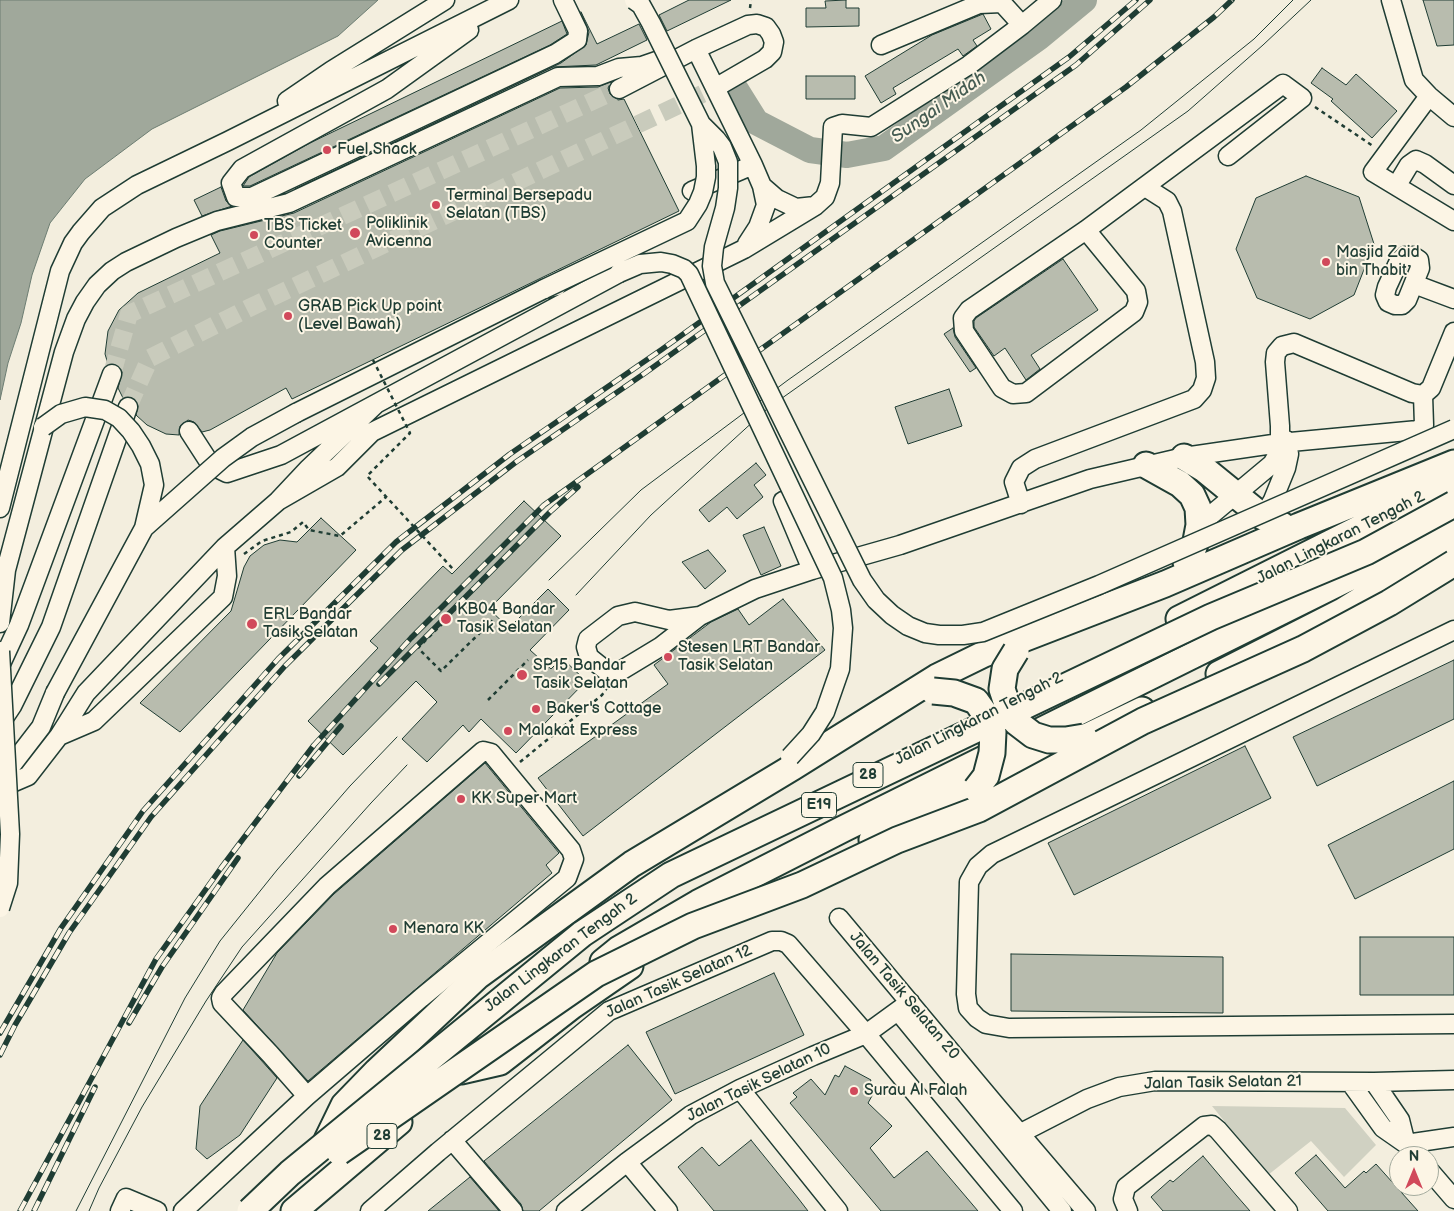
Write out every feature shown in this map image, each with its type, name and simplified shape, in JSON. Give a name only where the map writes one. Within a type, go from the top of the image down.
[{"type":"highway","points":[[1184,457],[1204,469],[1263,517],[1278,524],[1299,526]]},
{"type":"highway","points":[[327,1140],[344,1106],[376,1071],[478,976],[632,864],[922,692],[937,677],[984,654],[1165,584],[1299,526],[1454,463]]},
{"type":"highway","points":[[1146,465],[1180,484],[1192,495],[1198,508],[1199,525],[1190,558],[1165,584]]},
{"type":"highway","name":"Jalan Lingkaran Tengah 2","points":[[240,1211],[550,959],[605,917],[640,894],[714,851],[1454,481]]},
{"type":"highway","name":"E19","points":[[250,1211],[290,1173],[582,934],[671,876],[1211,617],[1366,552],[1454,504]]},
{"type":"highway","name":"Jalan Lingkaran Tengah 2","points":[[300,1208],[461,1070],[620,950],[698,903],[1392,556],[1454,521]]},
{"type":"highway","points":[[461,1070],[500,1062],[572,1006],[632,964],[790,879],[1084,737],[1243,663],[1343,610],[1437,553],[1454,537]]},
{"type":"highway","points":[[267,1211],[296,1182],[596,974],[693,926],[802,885],[897,840],[979,808],[1143,721],[1303,649],[1390,602],[1454,563]]},
{"type":"highway","points":[[1049,629],[1016,651],[1005,669],[1002,689],[1009,710],[1016,722],[1033,735],[1049,740],[1084,737]]},
{"type":"highway","points":[[922,692],[954,692],[976,700],[990,721],[993,732],[992,754],[986,776],[976,789]]},
{"type":"street","points":[[228,141],[331,71],[445,0]]},
{"type":"street","points":[[0,508],[60,271],[73,243],[102,208],[137,185],[509,0]]},
{"type":"street","points":[[509,0],[387,89],[242,169],[231,182],[236,197],[252,197],[555,54],[577,40],[578,31],[563,0]]},
{"type":"street","points":[[634,0],[641,5],[701,124],[722,147],[728,162],[728,188],[725,208],[714,247],[712,266],[715,284],[862,580],[876,600],[892,615],[908,626],[925,633],[939,635],[963,635],[983,632],[1099,585],[1454,429]]},
{"type":"street","points":[[278,501],[336,467],[372,432],[744,248],[815,206],[825,197],[830,183],[833,127],[842,124],[871,128],[969,65],[1052,0]]},
{"type":"street","points":[[1390,0],[1414,80],[1429,96],[1454,117]]},
{"type":"street","points":[[881,45],[979,4],[1002,2],[1022,25]]},
{"type":"street","points":[[0,622],[6,570],[64,352],[76,319],[98,285],[112,271],[126,262],[176,238],[217,221],[289,203],[558,77],[598,76],[619,68],[642,66],[668,60],[748,25],[757,24],[766,27],[774,42],[772,52],[765,59],[715,88]]},
{"type":"street","points":[[696,49],[762,186],[766,205],[758,227],[744,248]]},
{"type":"street","points":[[619,89],[668,60]]},
{"type":"street","points":[[668,60],[686,102]]},
{"type":"street","points":[[1086,230],[1136,291],[1138,302],[1134,312],[1026,393],[1013,394],[1002,388],[964,331],[963,318],[969,310],[1086,230],[1283,84],[1302,98],[1228,156]]},
{"type":"street","points":[[1429,96],[1373,172],[1454,221]]},
{"type":"street","points":[[144,528],[223,458],[252,437],[296,413],[544,289],[686,221],[698,204],[706,177],[701,124]]},
{"type":"street","points":[[1397,185],[1409,165],[1416,160],[1425,164],[1454,185]]},
{"type":"street","points":[[692,191],[753,165]]},
{"type":"street","points":[[762,186],[777,199],[796,208],[815,206]]},
{"type":"street","points":[[1021,504],[1014,482],[1021,468],[1035,459],[1194,399],[1202,390],[1206,378],[1205,362],[1172,211],[1167,202],[1145,187]]},
{"type":"street","points":[[189,431],[211,465],[227,474],[281,455],[619,273],[640,264],[661,262],[684,269],[689,274],[833,578],[841,610],[843,628],[840,669],[834,691],[825,712],[811,734],[790,757],[632,864]]},
{"type":"street","points":[[544,289],[619,273]]},
{"type":"street","points":[[1414,284],[1454,299]]},
{"type":"street","points":[[1423,395],[1431,388],[1454,332]]},
{"type":"street","points":[[1199,525],[1272,464],[1280,451],[1282,437],[1275,362],[1276,353],[1282,346],[1294,343],[1412,393],[1423,395]]},
{"type":"street","points":[[0,666],[19,625],[112,374]]},
{"type":"street","points":[[700,616],[669,620],[635,612],[618,616],[588,639],[586,647],[589,657],[609,673],[616,673],[660,647],[700,616],[755,589],[812,570],[900,545],[1090,479],[1146,465],[1282,437],[1418,430],[1424,425],[1423,395]]},
{"type":"street","points":[[0,788],[28,776],[59,736],[86,693],[225,548],[278,501],[309,468],[375,405]]},
{"type":"street","points":[[0,724],[12,706],[51,627],[128,407]]},
{"type":"street","points":[[0,780],[41,727],[55,693],[144,528],[154,485],[150,464],[141,446],[119,418],[105,410],[85,408],[61,414],[43,427]]},
{"type":"street","points":[[1263,517],[1273,500],[1286,468],[1289,454],[1282,437]]},
{"type":"street","points":[[783,501],[812,570]]},
{"type":"street","points":[[59,736],[94,721],[223,597],[228,576],[225,548]]},
{"type":"street","points":[[1454,630],[992,854],[978,866],[970,882],[966,994],[968,1008],[976,1018],[986,1024],[1010,1028],[1454,1024]]},
{"type":"street","points":[[0,651],[10,834],[8,883],[0,908]]},
{"type":"street","points":[[183,1211],[307,1096],[421,998],[567,878],[574,859],[571,850],[491,754],[483,751],[327,886],[221,998],[222,1003],[307,1096]]},
{"type":"street","points":[[567,878],[583,899]]},
{"type":"street","name":"Jalan Tasik Selatan 20","points":[[840,918],[904,1006],[991,1113],[1013,1139],[1086,1211]]},
{"type":"street","name":"Jalan Tasik Selatan 12","points":[[370,1211],[452,1140],[609,1011],[772,941],[781,941],[788,944],[866,1034],[1013,1211]]},
{"type":"street","name":"Jalan Tasik Selatan 10","points":[[566,1211],[680,1122],[740,1089],[866,1034],[904,1006]]},
{"type":"street","name":"Jalan Tasik Selatan 21","points":[[1013,1139],[1087,1099],[1119,1087],[1155,1081],[1374,1082],[1454,1080]]},
{"type":"street","points":[[1350,1082],[1383,1128],[1407,1146]]},
{"type":"street","points":[[1374,1082],[1400,1120],[1410,1146]]},
{"type":"street","points":[[740,1089],[838,1211]]},
{"type":"street","points":[[1128,1211],[1123,1199],[1126,1187],[1204,1126],[1212,1125],[1288,1211]]},
{"type":"street","points":[[1425,1146],[1454,1137]]},
{"type":"street","name":"Jalan Tasik Selatan 20","points":[[1013,1139],[1062,1211]]},
{"type":"street","points":[[452,1140],[513,1211]]},
{"type":"street","points":[[627,1162],[668,1211]]},
{"type":"street","points":[[1439,1181],[1454,1198]]},
{"type":"street","points":[[123,1205],[157,1211]]},
{"type":"path","points":[[1302,98],[1386,154]]},
{"type":"path","points":[[373,360],[410,433],[366,476],[453,569]]},
{"type":"path","points":[[241,560],[244,553],[262,541],[291,532],[303,522],[309,530],[340,536],[386,498]]},
{"type":"path","points":[[443,623],[418,648],[441,671],[493,620]]},
{"type":"path","points":[[488,700],[528,660]]},
{"type":"path","points":[[516,764],[602,695]]},
{"type":"shaded area","points":[[0,0],[378,0],[338,36],[152,129],[85,179],[50,223],[32,275],[0,400]]},
{"type":"shaded area","points":[[1212,1106],[1345,1108],[1376,1145],[1344,1177],[1311,1141],[1268,1175]]},
{"type":"building","points":[[689,0],[731,0],[667,31],[659,15]]},
{"type":"building","points":[[846,0],[846,8],[859,8],[859,26],[806,27],[806,8],[826,8],[825,1]]},
{"type":"building","points":[[1423,0],[1454,0],[1454,45],[1437,46]]},
{"type":"building","points":[[581,12],[597,44],[639,24],[647,40],[596,65],[553,67],[295,189],[561,63],[586,45],[589,32]]},
{"type":"building","points":[[983,14],[991,29],[973,40],[977,46],[963,56],[958,49],[893,88],[896,94],[881,103],[865,76],[932,35]]},
{"type":"building","points":[[562,21],[567,34],[550,45],[250,186],[243,186],[249,177],[310,143]]},
{"type":"building","points":[[1322,68],[1346,85],[1356,74],[1397,111],[1372,138],[1331,101],[1333,99],[1311,83]]},
{"type":"building","points":[[806,76],[855,76],[855,99],[806,99]]},
{"type":"building","name":"Terminal Bersepadu Selatan (TBS)","points":[[611,82],[608,88],[610,94],[618,100],[624,99],[679,211],[292,399],[286,388],[210,430],[202,432],[194,422],[188,420],[180,426],[179,435],[166,434],[147,425],[136,415],[138,406],[136,400],[131,397],[123,398],[118,388],[122,372],[116,364],[108,364],[105,354],[108,331],[119,310],[138,293],[220,253],[211,235],[220,231],[294,213],[560,88],[598,87]]},
{"type":"building","points":[[1306,176],[1359,197],[1374,244],[1354,295],[1310,319],[1257,298],[1236,249],[1256,198]]},
{"type":"building","points":[[221,187],[226,201],[232,206],[202,216],[194,200]]},
{"type":"building","points":[[1063,259],[1098,310],[1031,355],[1040,369],[1026,380],[1005,348],[994,356],[974,327],[974,321]]},
{"type":"building","points":[[953,328],[955,337],[976,368],[970,372],[944,334]]},
{"type":"building","points":[[949,389],[962,426],[908,444],[895,407]]},
{"type":"building","points":[[756,463],[766,475],[754,485],[763,497],[737,519],[727,507],[709,522],[699,510]]},
{"type":"building","points":[[524,501],[561,536],[489,609],[509,628],[548,589],[569,610],[530,650],[551,669],[562,658],[586,681],[516,753],[481,719],[469,732],[463,725],[427,762],[402,739],[437,702],[416,681],[343,755],[308,721],[378,648],[370,641],[443,566],[452,574]]},
{"type":"building","name":"ERL Bandar Tasik Selatan","points":[[321,518],[356,550],[180,732],[140,703],[231,611],[244,567],[250,556],[264,545],[280,540],[297,542]]},
{"type":"building","points":[[764,527],[781,566],[761,575],[743,535]]},
{"type":"building","points":[[708,550],[726,571],[705,589],[682,562]]},
{"type":"building","points":[[783,599],[825,650],[583,836],[538,778],[668,684],[654,665],[711,622],[738,609],[749,625]]},
{"type":"building","points":[[1454,660],[1454,719],[1317,786],[1293,737]]},
{"type":"building","points":[[1245,746],[1271,798],[1074,895],[1048,843]]},
{"type":"building","name":"Menara KK","points":[[485,763],[559,853],[546,865],[552,873],[308,1081],[243,1010],[277,953],[334,894]]},
{"type":"building","points":[[1454,781],[1454,849],[1355,899],[1328,845]]},
{"type":"building","points":[[1360,937],[1454,937],[1454,995],[1360,995]]},
{"type":"building","points":[[1011,954],[1223,957],[1223,1013],[1011,1011]]},
{"type":"building","points":[[774,973],[804,1035],[675,1094],[646,1032]]},
{"type":"building","points":[[243,1040],[277,1078],[240,1135],[207,1159],[196,1149],[200,1106]]},
{"type":"building","points":[[628,1045],[672,1100],[539,1211],[523,1211],[521,1204],[484,1161]]},
{"type":"building","points":[[845,1066],[871,1080],[870,1083],[877,1087],[868,1103],[892,1126],[870,1148],[894,1178],[927,1151],[978,1211],[881,1211],[790,1103],[797,1097],[793,1093],[811,1079],[825,1095],[835,1075],[839,1077]]},
{"type":"building","points":[[751,1140],[808,1211],[714,1211],[678,1167],[702,1147],[719,1166]]},
{"type":"building","points":[[1316,1155],[1345,1188],[1364,1171],[1366,1173],[1376,1164],[1389,1179],[1389,1196],[1405,1196],[1418,1211],[1328,1211],[1295,1173]]},
{"type":"building","points":[[1203,1156],[1250,1211],[1163,1211],[1151,1197],[1170,1180],[1173,1182]]},
{"type":"building","points":[[470,1177],[499,1211],[428,1211],[454,1190]]},
{"type":"waterway","name":"Sungai Midah","points":[[736,90],[756,122],[810,150],[847,155],[884,148],[1038,38],[1084,0]]},
{"type":"tunnel","points":[[128,407],[150,358],[247,309],[715,88]]},
{"type":"tunnel","points":[[112,374],[129,314],[619,89]]},
{"type":"tram line","points":[[549,580],[641,490],[788,380],[1141,130],[1254,39],[1293,0]]},
{"type":"tram line","points":[[576,595],[651,515],[768,408],[1188,111],[1311,0]]},
{"type":"tram line","points":[[76,1211],[185,998],[220,941],[277,870],[350,786],[397,737]]},
{"type":"tram line","points":[[89,1211],[99,1188],[142,1107],[206,1001],[242,947],[407,765]]},
{"type":"railway","points":[[0,1033],[61,928],[143,811],[278,659],[396,542],[510,454],[661,350],[1069,57],[1136,0]]},
{"type":"railway","points":[[0,1055],[15,1025],[69,933],[151,817],[285,666],[402,550],[516,462],[645,373],[1076,65],[1150,0]]},
{"type":"railway","points":[[20,1211],[156,959],[221,868],[314,745],[411,638],[544,505],[1126,87],[1214,17],[1232,0]]},
{"type":"railway","points":[[379,684],[550,512],[578,487]]},
{"type":"railway","points":[[299,776],[341,726]]},
{"type":"railway","points":[[129,1023],[162,967],[238,858]]},
{"type":"railway","points":[[34,1211],[95,1087]]},
{"type":"place","name":"Fuel Shack","points":[[327,150]]},
{"type":"place","name":"Terminal Bersepadu Selatan (TBS)","points":[[436,205]]},
{"type":"place","name":"Poliklinik Avicenna","points":[[355,233]]},
{"type":"place","name":"TBS Ticket Counter","points":[[254,235]]},
{"type":"place","name":"Masjid Zaid bin Thabit","points":[[1326,262]]},
{"type":"place","name":"GRAB Pick Up point (Level Bawah)","points":[[288,316]]},
{"type":"place","name":"KB04 Bandar Tasik Selatan","points":[[446,619]]},
{"type":"place","name":"ERL Bandar Tasik Selatan","points":[[252,624]]},
{"type":"place","name":"Stesen LRT Bandar Tasik Selatan","points":[[668,657]]},
{"type":"place","name":"SP15 Bandar Tasik Selatan","points":[[522,675]]},
{"type":"place","name":"Baker's Cottage","points":[[536,709]]},
{"type":"place","name":"Malakat Express","points":[[508,731]]},
{"type":"place","name":"KK Super Mart","points":[[461,799]]},
{"type":"place","name":"Menara KK","points":[[393,929]]},
{"type":"place","name":"Surau Al Falah","points":[[854,1091]]}]
